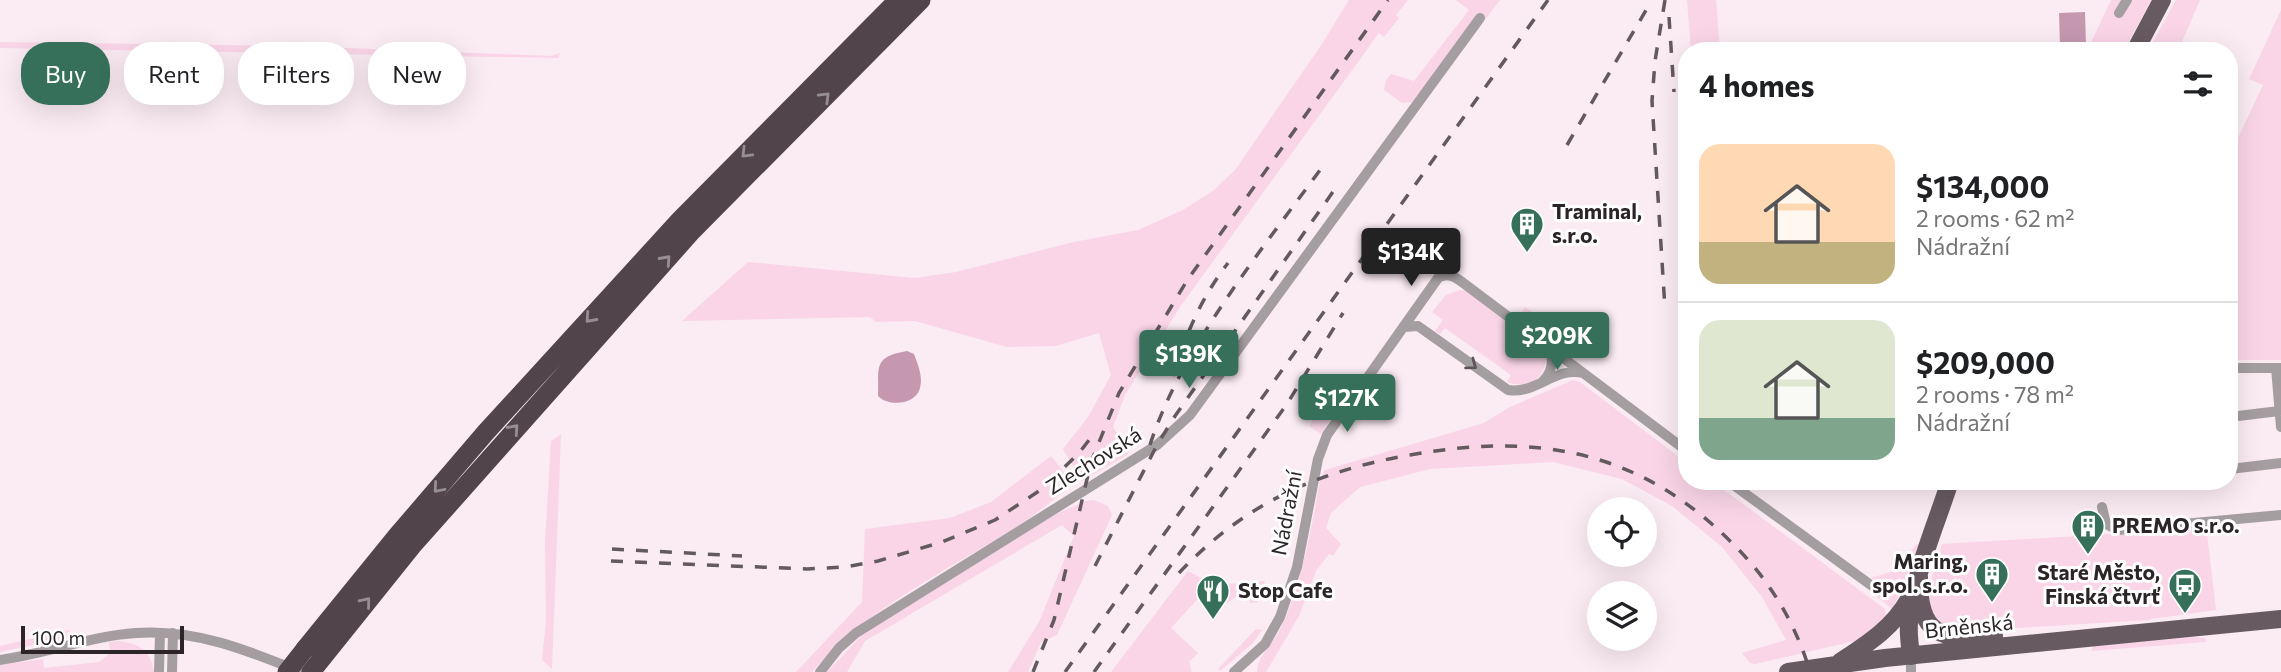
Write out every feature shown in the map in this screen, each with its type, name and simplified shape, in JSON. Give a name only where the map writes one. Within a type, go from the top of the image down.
[{"type":"highway","points":[[311,672],[314,652],[396,537],[486,432],[671,230],[898,0]]},
{"type":"highway","points":[[287,672],[314,652],[692,231],[921,0]]},
{"type":"main road","points":[[2140,42],[2162,0]]},
{"type":"main road","points":[[1911,664],[1909,622],[1919,577],[1948,490]]},
{"type":"main road","points":[[1919,577],[1920,607],[1923,614],[1931,625],[1946,636],[1962,639],[2050,632],[2088,638]]},
{"type":"main road","points":[[1838,663],[1880,635],[1899,616],[1919,577]]},
{"type":"main road","name":"Brněnská","points":[[1788,672],[1838,663],[1911,664],[2088,638],[2281,619]]},
{"type":"street","points":[[2119,13],[2127,0]]},
{"type":"street","name":"Zlechovská","points":[[820,672],[839,648],[856,633],[1157,445],[1190,415],[1480,19]]},
{"type":"street","name":"Nádražní","points":[[1234,672],[1265,644],[1280,617],[1297,567],[1318,459],[1327,435],[1437,278],[1442,275],[1454,276],[1678,444]]},
{"type":"street","points":[[1404,327],[1418,326],[1508,390],[1521,391],[1571,372],[1585,374]]},
{"type":"street","points":[[1540,383],[1551,368],[1552,357],[1548,345]]},
{"type":"street","points":[[2238,368],[2279,368],[2281,427]]},
{"type":"street","points":[[2238,416],[2279,411]]},
{"type":"street","points":[[2238,468],[2281,463]]},
{"type":"street","points":[[1740,490],[1879,591]]},
{"type":"street","points":[[2102,508],[2106,524],[2118,530],[2281,515]]},
{"type":"street","points":[[159,672],[160,633]]},
{"type":"street","points":[[0,660],[112,636],[160,633],[225,642],[301,672]]},
{"type":"street","points":[[172,672],[173,634]]},
{"type":"shaded area","points":[[1349,0],[1408,0],[1396,15],[1399,18],[1384,37],[1379,33],[1180,307],[1125,395],[1113,427],[1116,432],[1135,440],[1127,455],[1082,481],[1063,449],[1088,417],[1111,375],[1099,333],[1056,346],[1007,347],[915,321],[876,322],[870,317],[682,321],[748,262],[915,278],[956,272],[1074,242],[1138,230],[1183,210],[1214,190],[1235,170]]},
{"type":"shaded area","points":[[1456,0],[1500,0],[1485,20],[1479,16],[1412,102],[1402,103],[1384,90],[1386,80],[1391,74],[1414,81],[1469,10]]},
{"type":"shaded area","points":[[1687,0],[1716,0],[1719,42],[1690,42]]},
{"type":"shaded area","points":[[2111,0],[2151,0],[2129,42],[2091,42]]},
{"type":"shaded area","points":[[2176,0],[2200,0],[2182,42],[2153,42]]},
{"type":"shaded area","points":[[2281,10],[2281,360],[2238,360],[2238,138],[2263,85],[2249,79]]},
{"type":"shaded area","points":[[2085,12],[2086,42],[2060,42],[2059,13]]},
{"type":"shaded area","points":[[0,42],[21,42],[21,48],[0,48]]},
{"type":"shaded area","points":[[110,43],[124,44],[124,50],[110,50]]},
{"type":"shaded area","points":[[224,45],[238,45],[238,52],[224,52]]},
{"type":"shaded area","points":[[354,48],[368,49],[368,55],[354,54]]},
{"type":"shaded area","points":[[466,53],[551,56],[560,53],[558,58],[466,56]]},
{"type":"shaded area","points":[[1459,290],[1468,291],[1546,350],[1544,367],[1537,379],[1524,384],[1507,382],[1511,375],[1445,328],[1440,334],[1435,331],[1443,320],[1432,312],[1446,295]]},
{"type":"shaded area","points":[[1525,307],[1549,324],[1545,330],[1577,352],[1572,358],[1521,320],[1520,316]]},
{"type":"shaded area","points":[[907,351],[914,354],[920,371],[920,388],[908,401],[895,403],[883,400],[878,396],[880,365],[888,356]]},
{"type":"shaded area","points":[[1573,380],[1580,382],[1678,456],[1678,490],[1724,490],[1885,609],[1886,617],[1865,636],[1855,641],[1750,663],[1742,653],[1786,640],[1762,597],[1722,547],[1672,506],[1622,479],[1553,462],[1430,469],[1360,487],[1331,513],[1326,528],[1341,544],[1333,556],[1329,554],[1316,571],[1299,616],[1266,672],[1257,672],[1262,655],[1280,630],[1288,612],[1300,575],[1320,480],[1325,470],[1484,423],[1508,408]]},
{"type":"shaded area","points":[[1334,390],[1342,395],[1335,413],[1321,434],[1309,426]]},
{"type":"shaded area","points":[[561,434],[552,669],[542,660],[546,621],[545,542],[551,441]]},
{"type":"shaded area","points":[[1051,456],[1067,476],[1067,489],[1020,525],[883,609],[834,649],[812,672],[796,672],[862,602],[865,529],[950,518],[991,502]]},
{"type":"shaded area","points":[[1094,500],[1108,506],[1112,515],[1057,635],[1041,642],[1028,672],[1008,672],[1039,622],[1074,536],[1062,525],[865,641],[847,672],[827,672],[863,634],[1056,514]]},
{"type":"shaded area","points":[[2206,525],[2216,610],[2150,620],[1966,631],[1948,627],[1937,620],[1931,610],[1930,585],[1942,544],[2143,532]]},
{"type":"shaded area","points":[[1917,544],[1919,545],[1892,611],[1876,596],[1882,585],[1871,578],[1894,571]]},
{"type":"shaded area","points":[[1188,571],[1214,585],[1265,581],[1258,602],[1251,603],[1244,592],[1225,604],[1209,591],[1205,591],[1171,628],[1198,653],[1189,662],[1192,672],[1111,672]]},
{"type":"shaded area","points":[[1256,629],[1262,630],[1252,644],[1220,671],[1218,669]]},
{"type":"shaded area","points":[[69,630],[71,637],[0,652],[0,646]]},
{"type":"shaded area","points":[[2205,638],[2206,642],[2091,651],[2094,645]]},
{"type":"shaded area","points":[[109,642],[131,643],[147,653],[154,672],[0,672],[0,665],[43,659],[44,668],[99,662],[110,653]]},
{"type":"railway","points":[[1033,672],[1054,620],[1091,462],[1119,393],[1188,279],[1388,0]]},
{"type":"railway","points":[[1065,672],[1548,0]]},
{"type":"railway","points":[[1567,145],[1652,0]]},
{"type":"railway","points":[[1665,0],[1655,61],[1652,101],[1665,309]]},
{"type":"railway","points":[[1669,17],[1674,92]]},
{"type":"railway","points":[[1150,445],[1164,409],[1203,336],[1250,265],[1323,166]]},
{"type":"railway","points":[[1095,566],[1157,445],[1175,416],[1335,189]]},
{"type":"railway","points":[[1173,376],[1195,317],[1228,263]]},
{"type":"railway","points":[[1094,672],[1287,404],[1343,313]]},
{"type":"railway","points":[[611,561],[807,569],[845,567],[878,561],[942,542],[995,520],[1042,489],[1079,453],[1096,431]]},
{"type":"railway","points":[[1179,573],[1229,528],[1256,510],[1284,494],[1344,470],[1410,455],[1457,448],[1544,448],[1585,456],[1625,469],[1663,488],[1699,514],[1735,546],[1760,574],[1789,620],[1810,672]]},
{"type":"railway","points":[[612,549],[742,556]]},
{"type":"place","name":"Traminal, s.r.o.","points":[[1527,254]]},
{"type":"place","name":"PREMO s.r.o.","points":[[2088,556]]},
{"type":"place","name":"Maring, spol. s.r.o.","points":[[1992,604]]},
{"type":"place","name":"Staré Město, Finská čtvrť","points":[[2185,615]]},
{"type":"place","name":"Stop Cafe","points":[[1213,621]]}]
